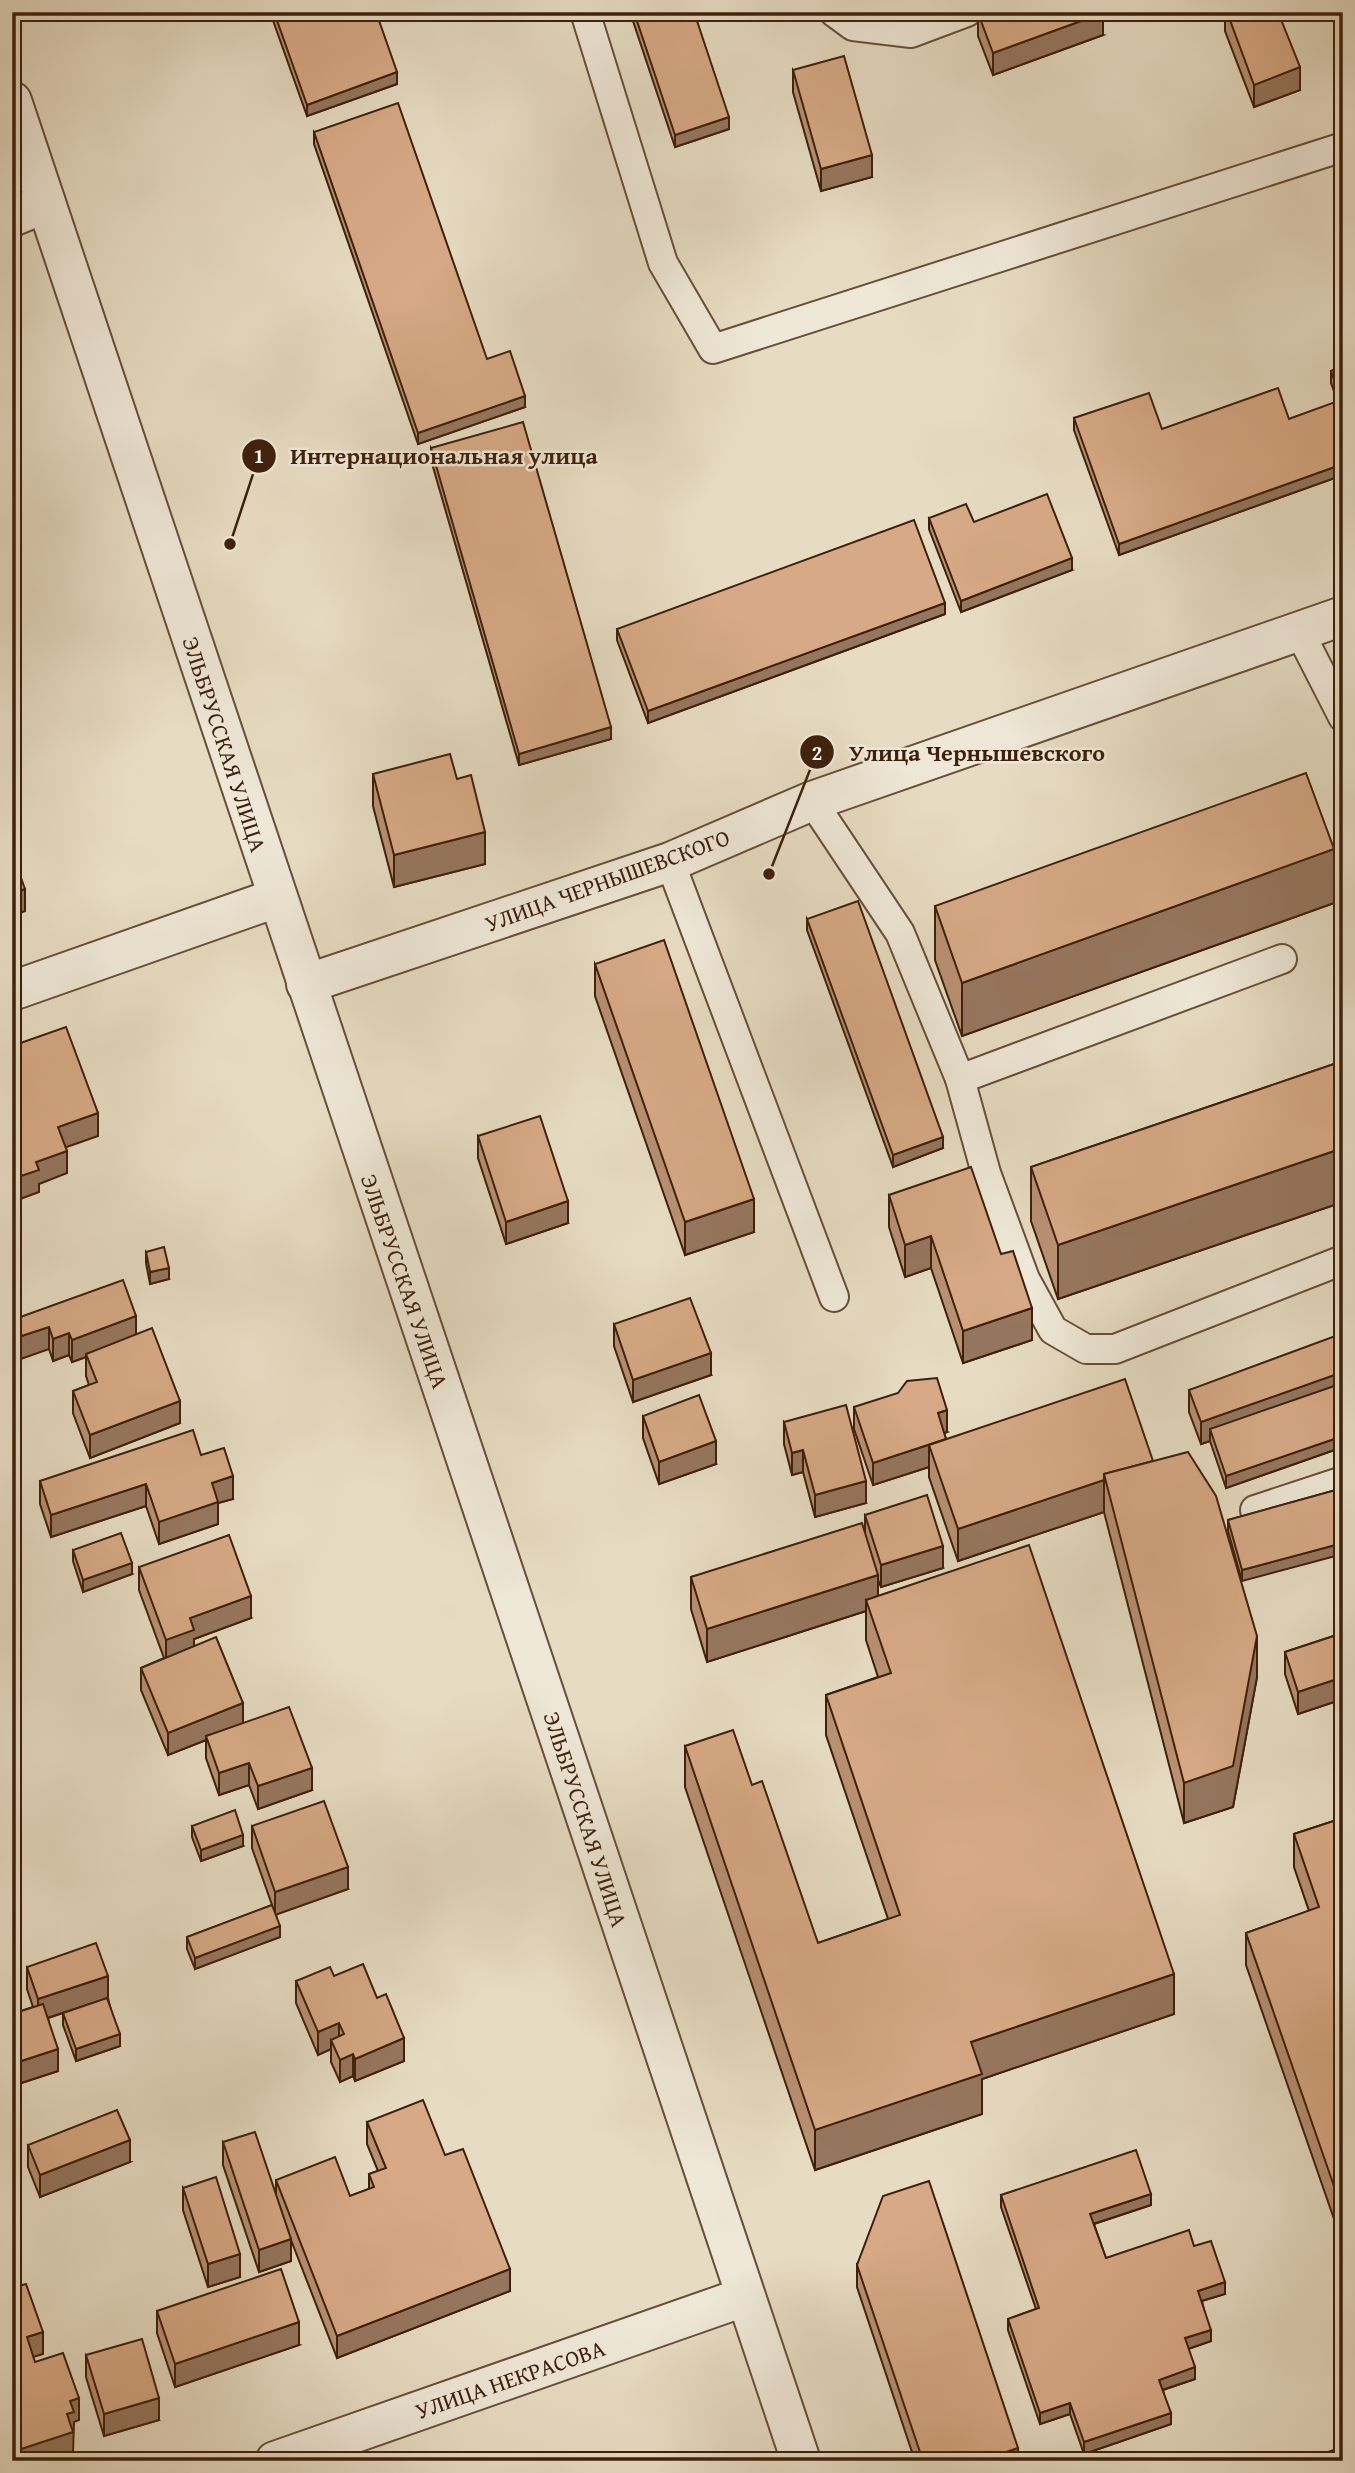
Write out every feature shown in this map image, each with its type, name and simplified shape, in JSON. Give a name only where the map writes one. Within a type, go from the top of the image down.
[{"type":"street","name":"ЭЛЬБРУССКАЯ УЛИЦА","points":[[12,101],[29,210],[306,984],[800,2461]]},
{"type":"street","name":"УЛИЦА ЧЕРНЫШЕВСКОГО","points":[[306,984],[670,862],[812,801],[1343,616]]},
{"type":"street","points":[[12,990],[276,898]]},
{"type":"street","name":"УЛИЦА НЕКРАСОВА","points":[[275,2461],[744,2297]]},
{"type":"lane","points":[[585,12],[663,263],[713,349],[1343,147]]},
{"type":"lane","points":[[834,12],[853,26],[911,33],[967,12]]},
{"type":"lane","points":[[1300,631],[1343,717]]},
{"type":"lane","points":[[812,801],[900,933],[960,1079],[986,1173],[1025,1279],[1053,1330],[1086,1349],[1115,1349],[1343,1260]]},
{"type":"lane","points":[[670,862],[834,1297]]},
{"type":"lane","points":[[960,1079],[1282,958]]},
{"type":"lane","points":[[1255,1510],[1343,1481]]},
{"type":"building","points":[[274,12],[376,12],[397,72],[307,105]]},
{"type":"building","points":[[634,12],[694,12],[729,117],[675,135]]},
{"type":"building","points":[[1227,12],[1278,12],[1300,67],[1254,85]]},
{"type":"building","points":[[978,13],[1103,13],[993,53]]},
{"type":"building","points":[[844,56],[872,155],[821,169],[793,70]]},
{"type":"building","points":[[398,103],[487,359],[510,351],[525,396],[418,433],[314,132]]},
{"type":"building","points":[[1343,367],[1343,464],[1119,544],[1074,418],[1149,393],[1162,429],[1278,388],[1289,419],[1341,400],[1331,371]]},
{"type":"building","points":[[523,422],[611,727],[519,754],[431,448]]},
{"type":"building","points":[[1047,494],[1072,558],[961,601],[929,518],[966,504],[974,522]]},
{"type":"building","points":[[914,520],[945,603],[648,711],[617,629]]},
{"type":"building","points":[[450,754],[457,779],[471,775],[485,832],[394,855],[373,774]]},
{"type":"building","points":[[1306,773],[1334,849],[962,983],[935,906]]},
{"type":"building","points":[[12,853],[25,889],[12,893]]},
{"type":"building","points":[[858,901],[943,1137],[893,1155],[807,919]]},
{"type":"building","points":[[664,940],[754,1199],[685,1222],[595,964]]},
{"type":"building","points":[[66,1027],[98,1113],[58,1127],[67,1151],[36,1162],[39,1170],[12,1179],[12,1046]]},
{"type":"building","points":[[1343,1061],[1343,1148],[1058,1245],[1031,1167]]},
{"type":"building","points":[[540,1116],[568,1201],[506,1222],[478,1136]]},
{"type":"building","points":[[971,1167],[1001,1254],[1013,1251],[1032,1308],[963,1331],[931,1236],[905,1245],[889,1195]]},
{"type":"building","points":[[164,1247],[169,1268],[150,1272],[146,1252]]},
{"type":"building","points":[[123,1280],[136,1316],[72,1340],[69,1333],[53,1339],[49,1327],[12,1339],[12,1320]]},
{"type":"building","points":[[690,1298],[711,1353],[633,1380],[614,1324]]},
{"type":"building","points":[[152,1328],[180,1401],[90,1435],[73,1391],[97,1382],[86,1354]]},
{"type":"building","points":[[1338,1335],[1343,1347],[1343,1372],[1201,1422],[1189,1390]]},
{"type":"building","points":[[937,1378],[947,1410],[938,1413],[946,1439],[873,1463],[854,1407],[898,1393],[907,1381]]},
{"type":"building","points":[[1125,1379],[1153,1461],[1104,1474],[1104,1480],[958,1529],[929,1445]]},
{"type":"building","points":[[1343,1383],[1343,1436],[1226,1476],[1210,1429]]},
{"type":"building","points":[[699,1395],[716,1441],[659,1462],[643,1416]]},
{"type":"building","points":[[846,1405],[866,1481],[815,1495],[803,1450],[792,1453],[784,1422]]},
{"type":"building","points":[[193,1430],[201,1455],[224,1448],[233,1476],[212,1483],[218,1502],[159,1522],[146,1484],[51,1515],[40,1481]]},
{"type":"building","points":[[1188,1452],[1216,1496],[1257,1636],[1233,1766],[1184,1783],[1104,1474]]},
{"type":"building","points":[[1343,1488],[1343,1543],[1242,1570],[1228,1520]]},
{"type":"building","points":[[927,1495],[943,1546],[881,1565],[865,1515]]},
{"type":"building","points":[[862,1523],[878,1575],[707,1629],[691,1577]]},
{"type":"building","points":[[121,1533],[132,1563],[83,1580],[73,1550]]},
{"type":"building","points":[[229,1535],[251,1596],[190,1618],[194,1630],[166,1640],[139,1567]]},
{"type":"building","points":[[1029,1545],[1174,1974],[971,2042],[982,2074],[815,2130],[685,1746],[733,1730],[752,1785],[762,1781],[818,1943],[900,1915],[826,1695],[891,1673],[866,1600]]},
{"type":"building","points":[[1343,1633],[1343,1677],[1298,1692],[1285,1652]]},
{"type":"building","points":[[216,1637],[243,1703],[168,1733],[141,1668]]},
{"type":"building","points":[[289,1707],[312,1768],[258,1786],[249,1763],[219,1773],[206,1736]]},
{"type":"building","points":[[324,1801],[348,1867],[275,1892],[252,1826]]},
{"type":"building","points":[[235,1810],[243,1835],[201,1850],[192,1826]]},
{"type":"building","points":[[1343,1818],[1343,2212],[1246,1933],[1319,1907],[1294,1834]]},
{"type":"building","points":[[272,1905],[280,1926],[195,1958],[187,1937]]},
{"type":"building","points":[[96,1943],[108,1976],[38,1999],[27,1967]]},
{"type":"building","points":[[363,1964],[377,1998],[386,1994],[404,2038],[355,2059],[353,2054],[340,2060],[331,2040],[344,2034],[339,2023],[318,2032],[296,1981],[330,1967],[334,1976]]},
{"type":"building","points":[[107,1998],[120,2034],[76,2049],[63,2013]]},
{"type":"building","points":[[43,2004],[58,2049],[12,2064],[12,2014]]},
{"type":"building","points":[[423,2100],[445,2155],[463,2149],[510,2269],[337,2336],[276,2180],[335,2157],[350,2196],[374,2187],[369,2174],[386,2168],[367,2122]]},
{"type":"building","points":[[117,2110],[130,2140],[40,2175],[28,2145]]},
{"type":"building","points":[[255,2132],[291,2239],[259,2250],[223,2142]]},
{"type":"building","points":[[1136,2150],[1151,2194],[1090,2214],[1106,2258],[1189,2230],[1194,2246],[1211,2241],[1225,2282],[1198,2291],[1211,2330],[1185,2338],[1195,2367],[1159,2380],[1171,2413],[1084,2442],[1070,2403],[1040,2413],[1008,2319],[1039,2308],[1001,2195]]},
{"type":"building","points":[[216,2177],[240,2254],[208,2264],[183,2188]]},
{"type":"building","points":[[929,2181],[1018,2448],[980,2461],[923,2461],[857,2265],[883,2196]]},
{"type":"building","points":[[281,2269],[299,2322],[175,2364],[157,2311]]},
{"type":"building","points":[[26,2284],[43,2332],[27,2337],[35,2362],[63,2353],[79,2398],[70,2401],[74,2412],[67,2414],[73,2432],[12,2452],[12,2288]]},
{"type":"building","points":[[142,2339],[159,2398],[104,2414],[86,2355]]},
{"type":"building","points":[[1343,2447],[1343,2461],[1307,2461],[1307,2459]]},
{"type":"building","points":[[1034,2455],[1036,2461],[1017,2461]]},
{"type":"place","name":"Интернациональная улица","points":[[230,544]]},
{"type":"place","name":"Улица Чернышевского","points":[[769,874]]}]
